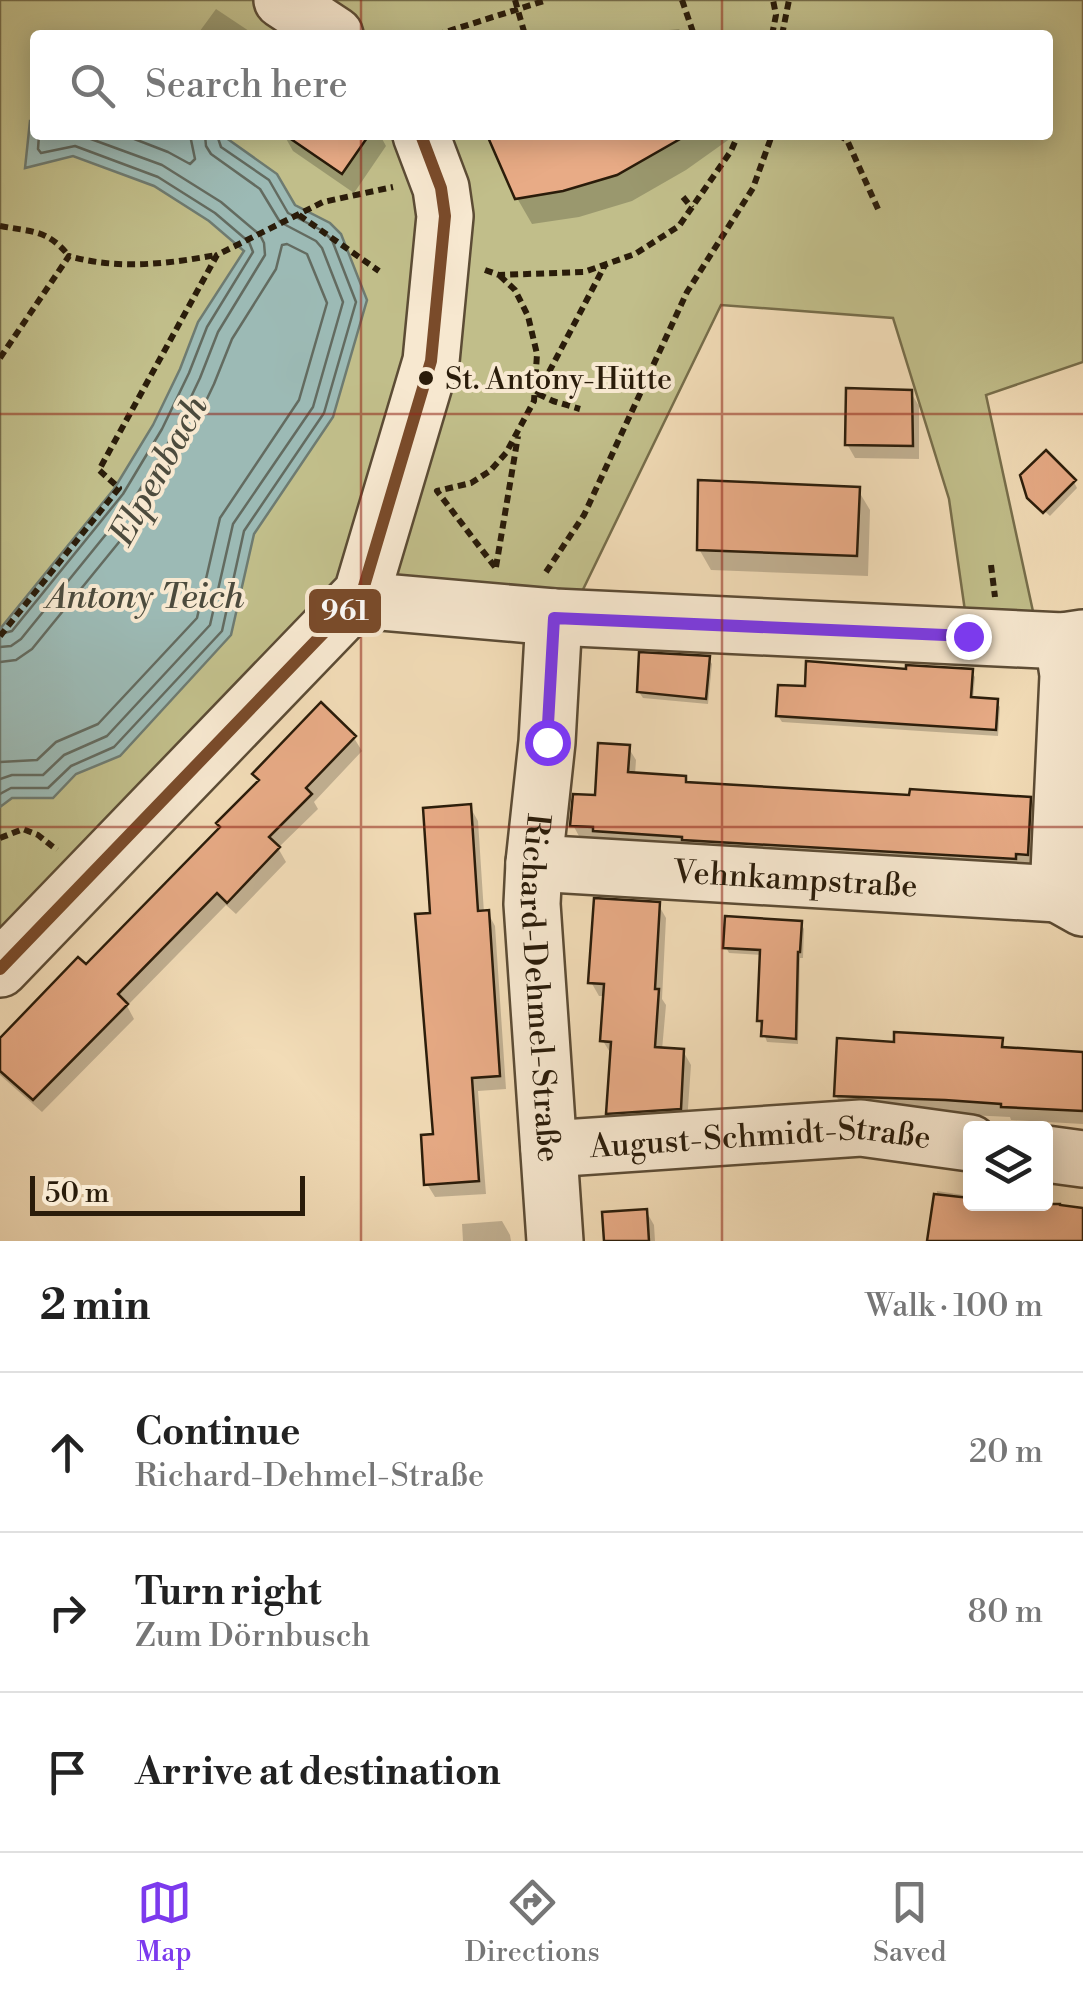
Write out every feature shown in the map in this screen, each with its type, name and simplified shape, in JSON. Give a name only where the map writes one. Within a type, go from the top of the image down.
[{"type":"street","points":[[282,0],[327,30]]},
{"type":"street","points":[[0,969],[362,593],[430,361],[445,216],[429,155]]},
{"type":"street","points":[[362,593],[382,602],[519,603],[1073,639]]},
{"type":"street","name":"Richard-Dehmel-Straße","points":[[519,603],[547,742],[532,904],[555,1241]]},
{"type":"street","name":"Vehnkampstraße","points":[[534,863],[1070,901],[1068,675],[1073,639]]},
{"type":"street","name":"August-Schmidt-Straße","points":[[549,1149],[861,1128],[963,1142]]},
{"type":"street","points":[[1053,1155],[1083,1159]]},
{"type":"path","points":[[449,30],[516,4],[547,0]]},
{"type":"path","points":[[682,0],[692,30]]},
{"type":"path","points":[[773,0],[773,30]]},
{"type":"path","points":[[783,30],[788,0]]},
{"type":"path","points":[[516,4],[524,30]]},
{"type":"path","points":[[498,276],[584,272],[635,254],[679,226],[736,140]]},
{"type":"path","points":[[519,603],[584,514],[687,292],[753,188],[770,140]]},
{"type":"path","points":[[847,140],[878,209]]},
{"type":"path","points":[[0,216],[4,227],[40,232],[56,240],[69,256],[87,262],[172,263],[217,255],[323,202],[380,190],[429,155]]},
{"type":"path","points":[[684,196],[692,208]]},
{"type":"path","points":[[299,215],[379,271]]},
{"type":"path","points":[[442,252],[498,276],[515,290],[528,316],[537,354],[536,397]]},
{"type":"path","points":[[0,636],[118,488],[100,470],[217,255]]},
{"type":"path","points":[[0,358],[69,256]]},
{"type":"path","points":[[519,603],[436,491],[472,483],[506,453],[605,264]]},
{"type":"path","points":[[536,397],[580,409]]},
{"type":"path","points":[[519,430],[519,603]]},
{"type":"path","points":[[0,838],[23,829],[38,835],[90,876]]},
{"type":"shaded area","points":[[0,0],[1083,0],[1083,362],[986,395],[1034,616],[966,618],[949,499],[893,318],[721,305],[575,606],[349,587],[0,951]]},
{"type":"water","name":"Antony Teich","points":[[30,121],[30,140],[229,140],[277,174],[295,205],[330,223],[341,234],[367,300],[333,417],[254,534],[231,635],[120,756],[76,774],[53,798],[12,798],[0,807],[0,629],[114,489],[153,425],[198,322],[244,251],[209,221],[154,186],[73,156],[25,168]]},
{"type":"building","points":[[292,140],[366,140],[342,174]]},
{"type":"building","points":[[489,140],[678,140],[617,175],[563,191],[515,199]]},
{"type":"building","points":[[846,388],[912,390],[913,446],[845,445]]},
{"type":"building","points":[[1046,450],[1076,480],[1043,513],[1027,498],[1020,475]]},
{"type":"building","points":[[698,480],[860,487],[857,556],[697,550]]},
{"type":"building","points":[[639,652],[710,656],[706,699],[637,692]]},
{"type":"building","points":[[806,661],[906,669],[906,665],[973,669],[971,697],[998,699],[996,730],[776,716],[778,685],[805,686]]},
{"type":"building","points":[[321,702],[356,736],[306,788],[312,794],[269,837],[280,847],[227,903],[217,893],[118,994],[128,1004],[33,1100],[0,1071],[0,1038],[78,957],[86,964],[220,827],[216,823],[259,780],[252,774]]},
{"type":"building","points":[[598,743],[630,745],[628,772],[686,776],[686,782],[909,795],[910,789],[1031,797],[1028,855],[1016,854],[1016,859],[682,840],[570,826],[573,794],[595,795]]},
{"type":"building","points":[[471,804],[478,911],[489,910],[500,1076],[472,1078],[479,1181],[424,1185],[421,1135],[433,1134],[415,914],[430,913],[423,808]]},
{"type":"building","points":[[594,898],[660,902],[655,1047],[684,1049],[681,1109],[606,1114],[611,1042],[600,1041],[604,984],[588,983]]},
{"type":"building","points":[[725,916],[802,921],[796,1039],[761,1036],[762,1021],[757,1021],[760,950],[723,948]]},
{"type":"building","points":[[894,1032],[1003,1038],[1002,1047],[1083,1052],[1083,1111],[834,1096],[837,1038],[894,1042]]},
{"type":"building","points":[[934,1194],[963,1197],[963,1211],[1053,1211],[1053,1204],[1083,1208],[1083,1241],[927,1241]]},
{"type":"building","points":[[647,1209],[649,1241],[604,1241],[602,1212]]},
{"type":"transit line","name":"961","points":[[0,969],[362,593],[431,361],[445,216],[441,188],[423,140]]},
{"type":"place","name":"St. Antony-Hütte","points":[[426,378]]},
{"type":"route","points":[[547,742],[554,618],[968,636]]},
{"type":"water label","name":"Elpenbach","points":[[158,470]]}]
